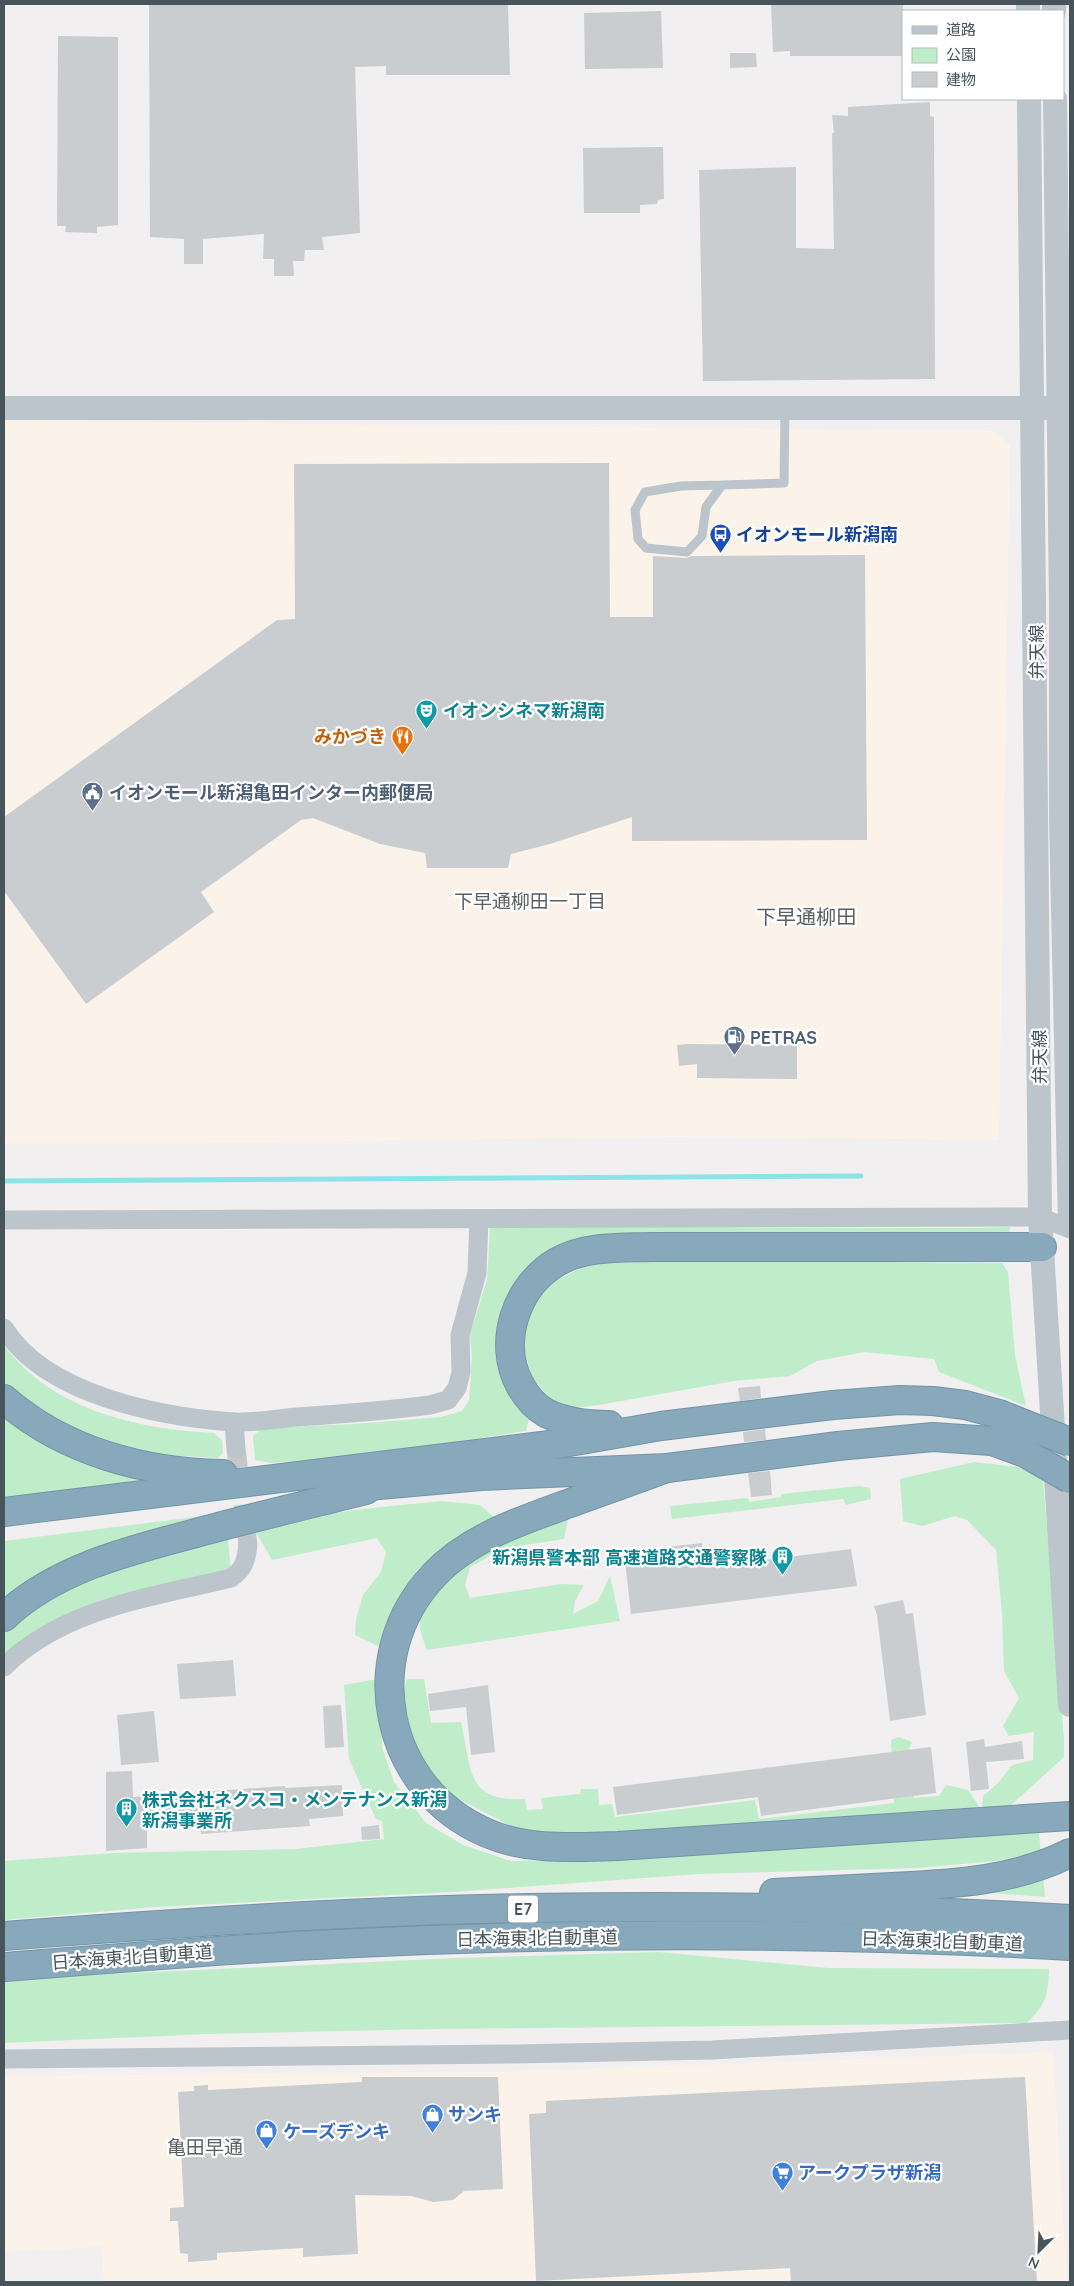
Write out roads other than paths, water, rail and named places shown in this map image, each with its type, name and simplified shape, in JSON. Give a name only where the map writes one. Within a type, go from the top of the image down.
[{"type":"highway","points":[[661,1426],[574,1422],[545,1412],[524,1392],[512,1363],[510,1332],[529,1286],[557,1262],[574,1254],[594,1250],[623,1248],[1042,1248]]},
{"type":"highway","points":[[4,1399],[20,1413],[64,1439],[126,1461],[148,1466],[218,1474],[330,1472]]},
{"type":"highway","points":[[4,1512],[558,1444],[661,1426],[832,1405],[900,1400],[965,1405],[999,1414],[1070,1442]]},
{"type":"highway","points":[[4,1528],[191,1504],[389,1484],[481,1476],[667,1468],[838,1446],[933,1437],[992,1441],[1046,1452],[1070,1464]]},
{"type":"highway","points":[[992,1441],[1025,1453],[1070,1479]]},
{"type":"highway","points":[[667,1468],[504,1528],[473,1544],[450,1560],[419,1593],[397,1637],[390,1661],[390,1709],[396,1735],[406,1760],[422,1784],[440,1804],[464,1821],[487,1833],[515,1842],[544,1846],[627,1845],[1070,1816]]},
{"type":"highway","points":[[4,1617],[29,1597],[51,1583],[116,1556],[200,1532],[389,1484]]},
{"type":"highway","points":[[528,1908],[983,1881],[1024,1873],[1070,1854]]},
{"type":"highway","name":"日本海東北自動車道","points":[[4,1936],[195,1922],[528,1908],[764,1909],[1070,1919]]},
{"type":"highway","name":"日本海東北自動車道","points":[[4,1967],[201,1952],[358,1943],[532,1938],[763,1937],[1042,1950],[1070,1946]]},
{"type":"highway","points":[[1042,1950],[1070,1956]]},
{"type":"street","name":"弁天線","points":[[1030,100],[1040,1217],[1070,1705]]},
{"type":"street","name":"弁天線","points":[[1055,100],[1065,409],[1066,695],[1061,816],[1070,1223]]},
{"type":"street","points":[[4,408],[1033,407],[1065,409]]},
{"type":"street","points":[[4,1220],[1040,1217],[1070,1229]]},
{"type":"street","points":[[4,1328],[32,1359],[59,1378],[91,1393],[128,1405],[169,1414],[234,1422],[430,1406],[448,1400],[457,1388],[460,1372],[460,1335],[477,1273],[479,1219]]},
{"type":"street","points":[[1042,1248],[1070,1229]]},
{"type":"street","points":[[234,1422],[236,1449]]},
{"type":"street","points":[[4,1667],[19,1654],[76,1618],[231,1578],[241,1571],[246,1560],[248,1545]]},
{"type":"street","points":[[4,2059],[516,2054],[712,2050],[1070,2030]]},
{"type":"lane","points":[[722,485],[706,508],[702,536],[687,552],[646,548],[638,539],[635,510],[645,492],[681,486],[784,483],[785,408]]},
{"type":"waterway","points":[[4,1181],[861,1176]]},
{"type":"tunnel","points":[[236,1449],[248,1545]]},
{"type":"place","name":"イオンモール新潟南","points":[[720,553]]},
{"type":"place","name":"イオンシネマ新潟南","points":[[427,729]]},
{"type":"place","name":"みかづき","points":[[402,755]]},
{"type":"place","name":"イオンモール新潟亀田インター内郵便局","points":[[93,811]]},
{"type":"place","name":"PETRAS","points":[[734,1056]]},
{"type":"place","name":"新潟県警本部 高速道路交通警察隊","points":[[783,1576]]},
{"type":"place","name":"株式会社ネクスコ・メンテナンス新潟 新潟事業所","points":[[126,1828]]},
{"type":"place","name":"サンキ","points":[[432,2133]]},
{"type":"place","name":"ケーズデンキ","points":[[267,2150]]},
{"type":"place","name":"アークプラザ新潟","points":[[782,2191]]},
{"type":"district","name":"下早通柳田一丁目","points":[[530,901]]},
{"type":"district","name":"下早通柳田","points":[[806,916]]},
{"type":"district","name":"亀田早通","points":[[205,2147]]}]
